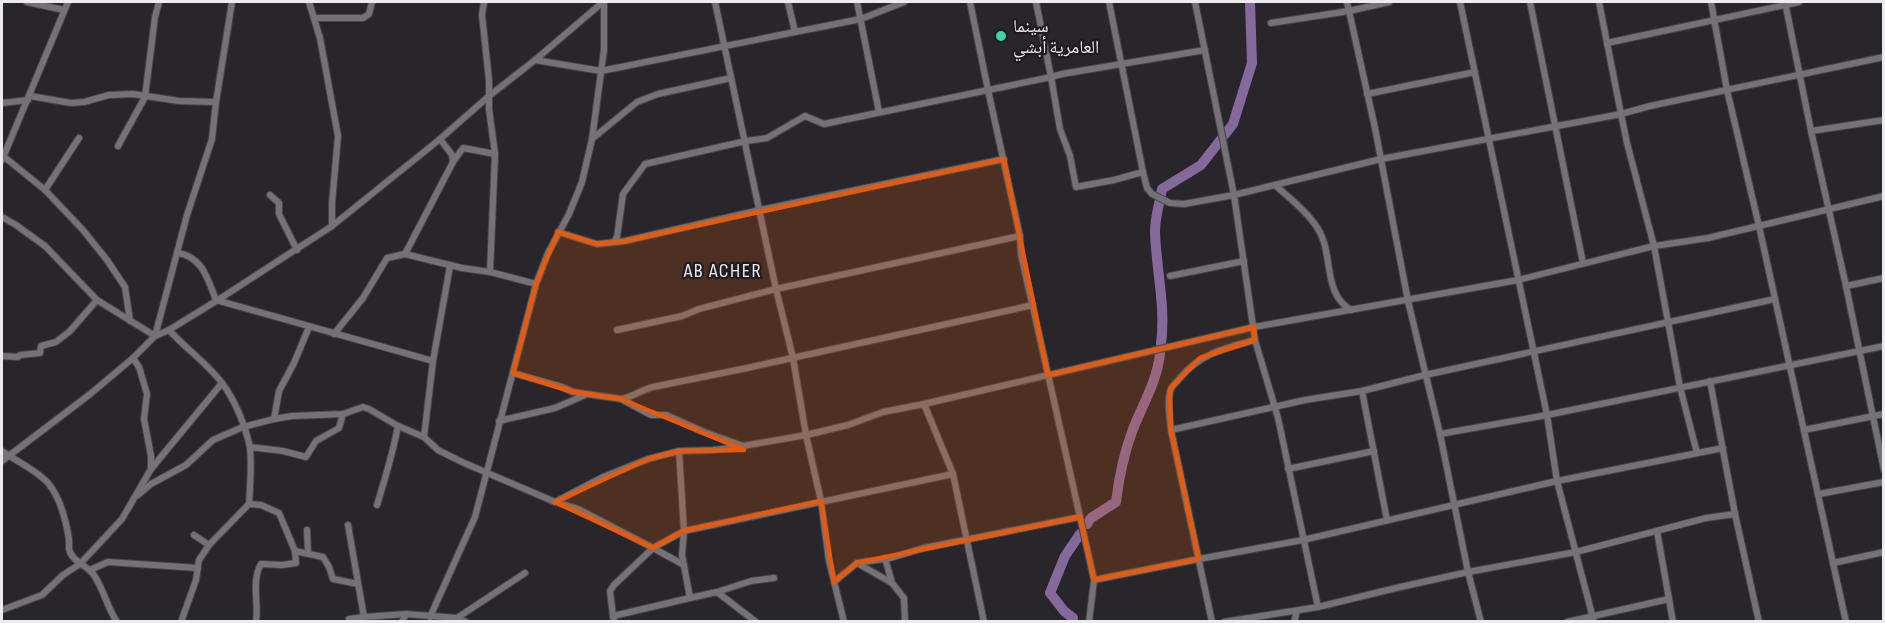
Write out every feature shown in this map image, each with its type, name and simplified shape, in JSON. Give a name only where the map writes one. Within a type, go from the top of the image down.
[{"type":"street","points":[[27,2],[64,10]]},
{"type":"street","points":[[68,2],[2,158],[45,190],[83,230],[125,287],[130,321]]},
{"type":"street","points":[[118,146],[146,97],[154,18],[159,2]]},
{"type":"street","points":[[155,336],[187,215],[212,139],[232,2]]},
{"type":"street","points":[[309,2],[324,55],[338,136],[332,226]]},
{"type":"street","points":[[314,18],[363,18],[369,14],[372,2]]},
{"type":"street","points":[[484,2],[482,15],[495,154],[490,272]]},
{"type":"street","points":[[2,461],[88,395],[133,358],[155,336],[169,330],[332,226],[604,2]]},
{"type":"street","points":[[430,616],[475,517],[536,284],[548,253],[569,214],[582,182],[592,139],[602,71],[604,2]]},
{"type":"street","points":[[715,2],[776,289],[793,358],[834,582],[844,621]]},
{"type":"street","points":[[788,2],[795,32]]},
{"type":"street","points":[[857,2],[879,112]]},
{"type":"street","points":[[535,60],[602,71],[861,19],[904,2]]},
{"type":"street","points":[[970,2],[1020,236],[1021,254],[1094,580],[1089,621]]},
{"type":"street","points":[[1036,2],[1059,129],[1070,156],[1076,187],[1143,172]]},
{"type":"street","points":[[1109,2],[1120,65],[1148,190],[1163,200],[1184,204],[1233,195],[1380,159],[1621,114],[1820,69],[1884,57]]},
{"type":"street","points":[[1195,2],[1233,195],[1255,340],[1275,407],[1318,608]]},
{"type":"street","points":[[1347,2],[1408,301],[1481,621]]},
{"type":"street","points":[[1271,23],[1349,11],[1389,2]]},
{"type":"street","points":[[1460,2],[1547,415],[1557,481],[1594,619]]},
{"type":"street","points":[[1530,2],[1583,263]]},
{"type":"street","points":[[1599,2],[1627,143],[1654,246],[1680,387],[1697,453]]},
{"type":"street","points":[[1711,2],[1727,90],[1760,226],[1774,299],[1846,621]]},
{"type":"street","points":[[1607,43],[1799,2]]},
{"type":"street","points":[[1786,3],[1811,131],[1884,470]]},
{"type":"street","points":[[614,243],[617,237],[623,194],[645,164],[767,138],[805,116],[825,124],[1062,74],[1205,50]]},
{"type":"street","points":[[1367,94],[1475,72]]},
{"type":"street","points":[[592,139],[638,102],[658,94],[731,78]]},
{"type":"street","points":[[2,103],[29,98],[76,103],[109,95],[133,94],[179,101],[216,102]]},
{"type":"street","points":[[1811,131],[1884,120]]},
{"type":"street","points":[[45,190],[79,138]]},
{"type":"street","points":[[440,139],[452,155],[453,162]]},
{"type":"street","points":[[405,254],[453,162],[463,148],[495,154]]},
{"type":"street","points":[[558,232],[597,243],[614,243],[1004,159]]},
{"type":"street","points":[[1275,185],[1318,227],[1334,291],[1344,306],[1351,310]]},
{"type":"street","points":[[270,195],[279,203],[279,214],[297,250]]},
{"type":"street","points":[[555,502],[621,469],[679,451],[713,450],[806,435],[883,412],[1254,327],[1518,280],[1654,246],[1708,238],[1884,196]]},
{"type":"street","points":[[2,217],[45,246],[108,309],[155,336]]},
{"type":"street","points":[[617,330],[682,316],[699,309],[776,289],[1020,236]]},
{"type":"street","points":[[178,253],[188,256],[203,267],[216,300]]},
{"type":"street","points":[[334,334],[363,298],[387,258],[405,254],[536,284]]},
{"type":"street","points":[[1170,276],[1244,261]]},
{"type":"street","points":[[424,437],[433,361],[450,266]]},
{"type":"street","points":[[1846,286],[1884,278]]},
{"type":"street","points":[[1171,430],[1362,391],[1425,375],[1774,299]]},
{"type":"street","points":[[2,356],[18,357],[40,353],[41,346],[56,342],[70,331],[97,300]]},
{"type":"street","points":[[216,300],[433,361]]},
{"type":"street","points":[[513,373],[585,395],[621,399],[633,397],[642,389],[1034,305]]},
{"type":"street","points":[[274,419],[279,391],[309,327]]},
{"type":"street","points":[[169,330],[222,383],[230,395],[250,447],[249,504],[209,545],[199,560],[181,621]]},
{"type":"street","points":[[1212,621],[1171,430],[1168,403],[1170,389],[1200,358],[1255,340]]},
{"type":"street","points":[[1440,434],[1547,415],[1884,346]]},
{"type":"street","points":[[133,358],[139,368],[147,394],[144,419],[151,456],[151,469]]},
{"type":"street","points":[[1710,381],[1735,514],[1759,621]]},
{"type":"street","points":[[2,610],[42,595],[63,575],[80,564],[122,519],[151,469],[222,383]]},
{"type":"street","points":[[1362,391],[1388,520]]},
{"type":"street","points":[[499,421],[555,408],[585,395]]},
{"type":"street","points":[[621,399],[651,415],[666,415],[743,446]]},
{"type":"street","points":[[924,404],[953,474],[984,621]]},
{"type":"street","points":[[133,499],[151,484],[186,465],[213,440],[243,427],[292,416],[343,414],[363,407],[424,437],[438,450],[555,502],[593,516],[684,565]]},
{"type":"street","points":[[250,447],[283,451],[306,457],[316,441],[339,428],[343,414]]},
{"type":"street","points":[[1804,430],[1884,414]]},
{"type":"street","points":[[377,505],[392,457],[398,426]]},
{"type":"street","points":[[1094,580],[1303,540],[1557,481],[1723,448]]},
{"type":"street","points":[[2,451],[45,480],[50,486],[59,504],[70,542],[69,548],[80,564],[90,570],[117,621]]},
{"type":"street","points":[[679,451],[684,531],[682,555],[690,598]]},
{"type":"street","points":[[1288,469],[1374,451]]},
{"type":"street","points":[[774,578],[751,581],[613,619],[610,591],[614,585],[653,548],[684,531],[953,474]]},
{"type":"street","points":[[1818,494],[1884,482]]},
{"type":"street","points":[[249,504],[261,505],[279,513],[295,551],[296,563],[261,564],[256,584],[256,621]]},
{"type":"street","points":[[1224,621],[1318,608],[1396,588],[1576,552],[1706,519],[1735,514]]},
{"type":"street","points":[[834,582],[857,563],[1080,517]]},
{"type":"street","points":[[348,525],[364,617]]},
{"type":"street","points":[[307,530],[308,552]]},
{"type":"street","points":[[1657,531],[1673,621]]},
{"type":"street","points":[[194,535],[209,545]]},
{"type":"street","points":[[295,551],[323,557],[333,579],[358,584]]},
{"type":"street","points":[[1833,563],[1884,552]]},
{"type":"street","points":[[885,558],[892,583],[903,598],[905,621]]},
{"type":"street","points":[[90,570],[108,562],[198,568]]},
{"type":"street","points":[[857,563],[892,583]]},
{"type":"street","points":[[457,618],[525,573]]},
{"type":"street","points":[[717,592],[756,621]]},
{"type":"street","points":[[1567,621],[1594,619],[1669,598]]},
{"type":"street","points":[[1294,621],[1297,611]]},
{"type":"street","points":[[402,621],[406,614]]},
{"type":"street","points":[[349,619],[406,614],[457,618],[466,621]]},
{"type":"highlighted area","points":[[1004,159],[1048,375],[1254,327],[1255,340],[1200,358],[1170,389],[1171,430],[1199,559],[1094,580],[1080,517],[857,563],[834,582],[821,501],[684,531],[653,548],[555,502],[648,459],[679,451],[744,450],[621,399],[573,392],[513,373],[536,284],[558,232],[597,244],[625,241]]},
{"type":"waterway","points":[[1161,344],[1162,302],[1155,231],[1162,189],[1201,165],[1233,124],[1252,63],[1250,2]]},
{"type":"waterway","points":[[1087,524],[1091,518],[1116,502],[1127,447],[1153,383],[1160,354]]},
{"type":"waterway","points":[[1073,618],[1064,611],[1050,593],[1065,556],[1080,534]]},
{"type":"place","name":"سينما العامرية أبشي","points":[[1001,36]]},
{"type":"district","name":"AB ACHER","points":[[723,271]]}]
